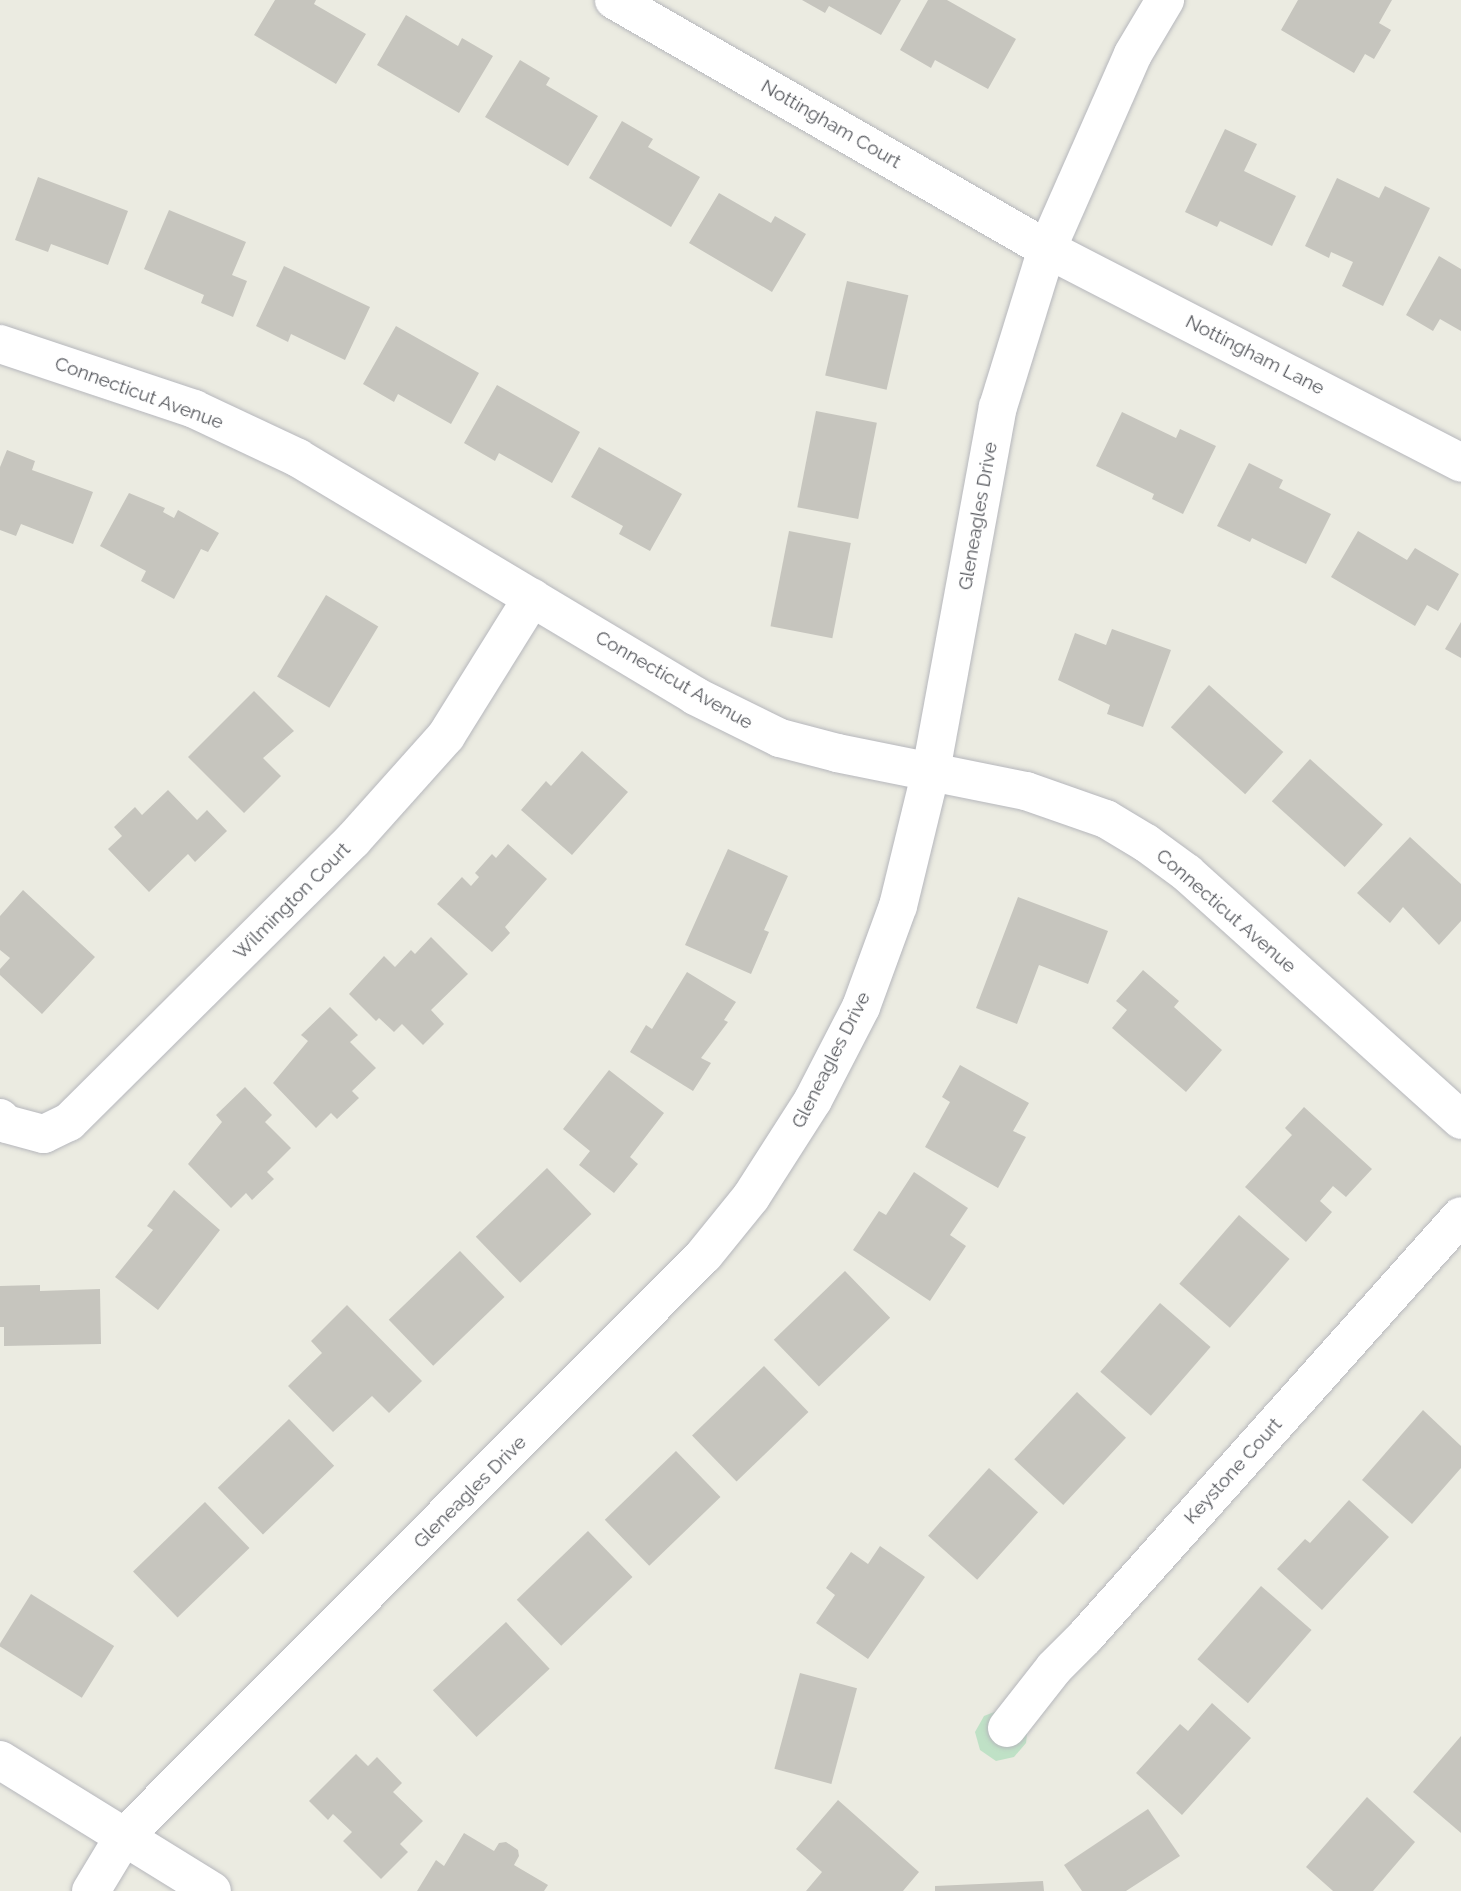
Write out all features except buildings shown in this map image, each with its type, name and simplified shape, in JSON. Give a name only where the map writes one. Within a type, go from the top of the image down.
[{"type":"street","name":"Nottingham Court","points":[[614,0],[1047,249]]},
{"type":"street","name":"Gleneagles Drive","points":[[91,1891],[123,1838],[664,1297],[751,1197],[791,1139],[834,1064],[861,1007],[898,906],[931,771],[998,407],[1047,249],[1133,54],[1165,0]]},
{"type":"street","name":"Nottingham Lane","points":[[1047,249],[1461,463]]},
{"type":"street","name":"Connecticut Avenue","points":[[0,344],[194,409],[298,458],[737,719],[780,738],[836,753],[1026,790],[1106,819],[1146,843],[1187,873],[1461,1120]]},
{"type":"street","name":"Wilmington Court","points":[[0,1118],[6,1124],[44,1134],[69,1122],[354,840],[446,736],[532,597]]},
{"type":"street","name":"Keystone Court","points":[[1007,1728],[1054,1668],[1085,1637],[1461,1216]]},
{"type":"street","points":[[0,1760],[212,1891]]},
{"type":"green space","points":[[1002,1709],[1027,1734],[1026,1743],[1014,1757],[996,1761],[980,1750],[975,1732],[984,1716]]}]
